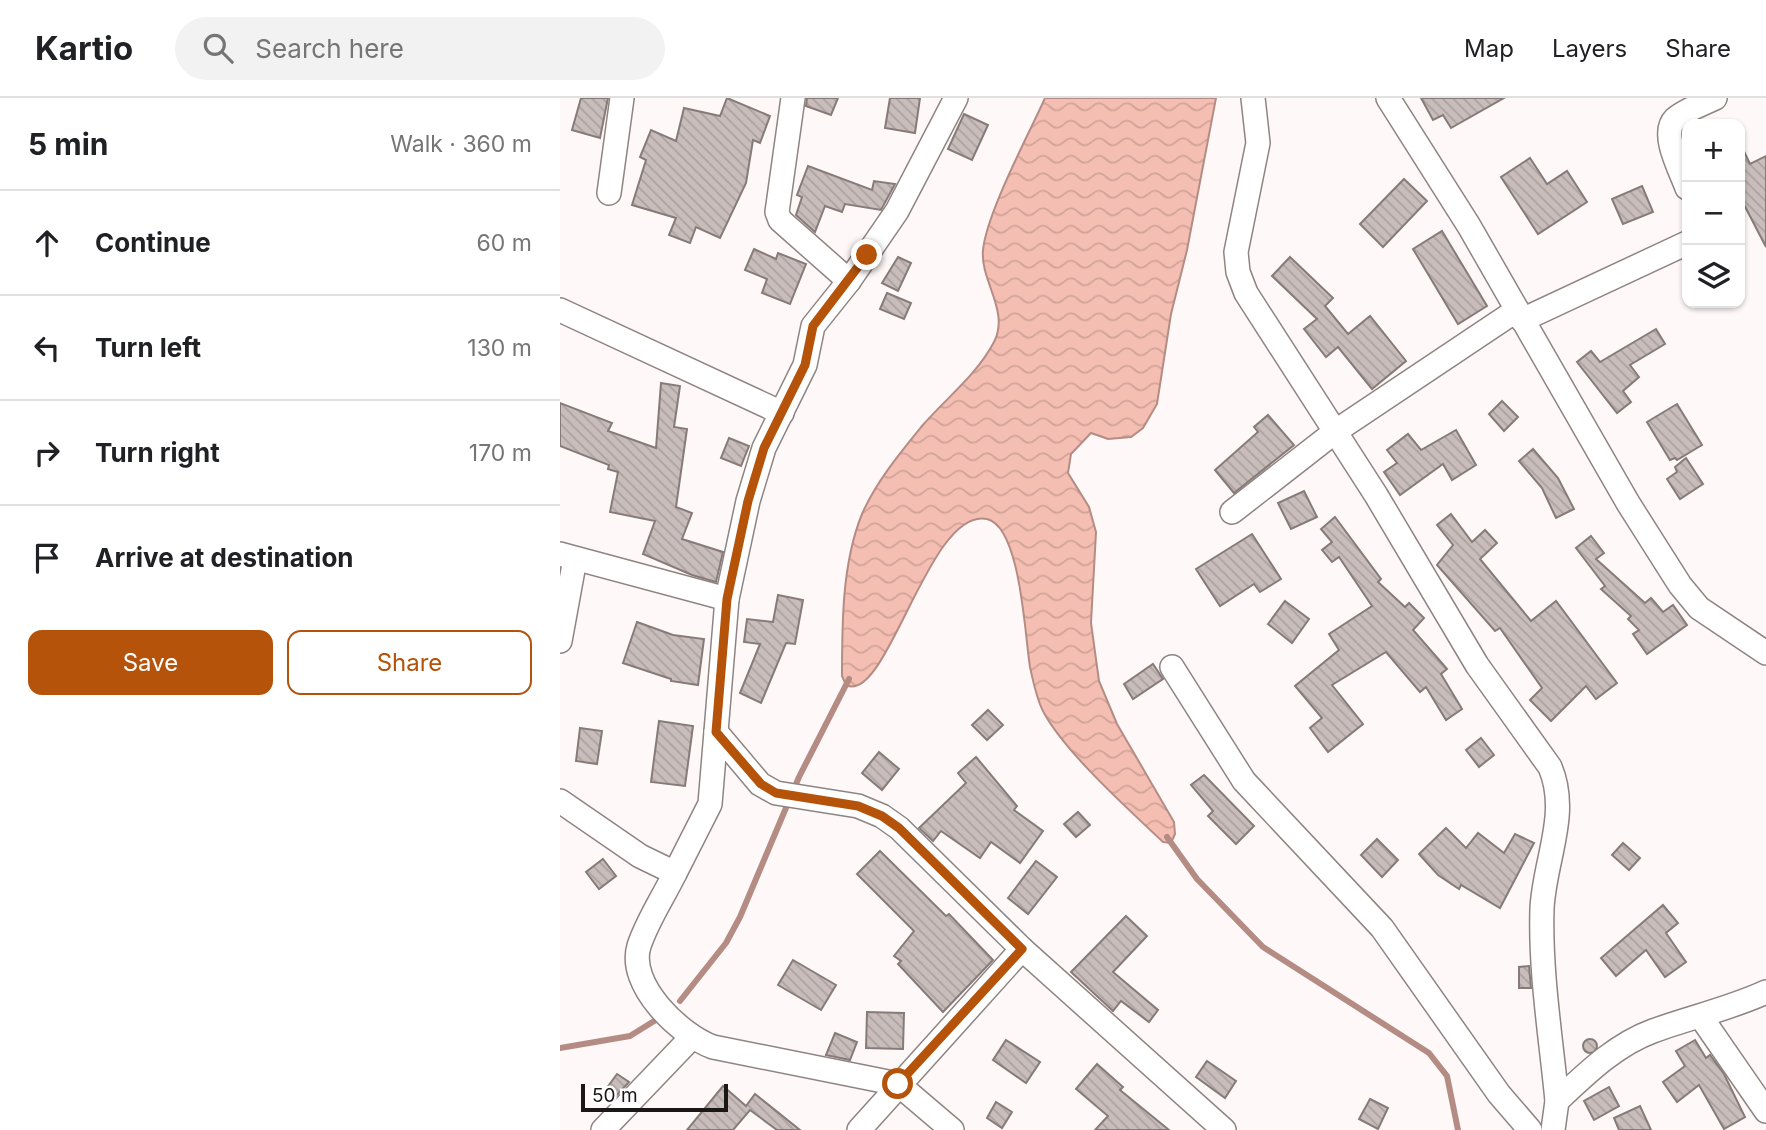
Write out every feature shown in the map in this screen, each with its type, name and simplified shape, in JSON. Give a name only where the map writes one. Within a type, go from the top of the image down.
[{"type":"street","points":[[610,193],[622,98]]},
{"type":"street","points":[[793,98],[777,212],[780,220],[849,281]]},
{"type":"street","points":[[952,1130],[898,1084],[713,1047],[691,1038],[667,1018],[638,969],[639,947],[710,804],[727,599],[748,501],[764,448],[805,365],[813,326],[849,281],[897,211],[956,98]]},
{"type":"street","points":[[1254,98],[1258,143],[1236,252],[1238,272],[1246,293],[1336,431],[1477,665],[1550,767],[1557,783],[1554,845],[1542,906],[1557,1101],[1553,1130]]},
{"type":"street","points":[[1388,98],[1469,226],[1680,585],[1699,608],[1766,653]]},
{"type":"street","points":[[1685,182],[1670,138],[1670,129],[1675,119],[1715,98]]},
{"type":"street","points":[[1233,512],[1336,431],[1519,315],[1682,245]]},
{"type":"street","points":[[560,310],[782,412]]},
{"type":"street","points":[[560,641],[567,557],[727,599]]},
{"type":"street","points":[[1172,667],[1216,741],[1244,781],[1382,928],[1499,1094],[1530,1130]]},
{"type":"street","points":[[716,732],[761,784],[776,793],[858,806],[882,816],[899,828],[1022,949],[1224,1130]]},
{"type":"street","points":[[560,801],[640,856],[676,873]]},
{"type":"street","points":[[859,1130],[1022,949]]},
{"type":"street","points":[[1557,1101],[1616,1049],[1652,1031],[1701,1017],[1766,992]]},
{"type":"street","points":[[1701,1017],[1766,1111]]},
{"type":"street","points":[[603,1130],[691,1038]]},
{"type":"water","points":[[1045,98],[1216,98],[1187,250],[1171,314],[1157,404],[1143,428],[1131,437],[1108,439],[1091,433],[1071,454],[1068,473],[1089,507],[1096,532],[1091,623],[1099,681],[1117,724],[1174,822],[1175,834],[1171,843],[1163,842],[1099,780],[1067,745],[1044,713],[1030,667],[1014,562],[1007,541],[998,526],[987,519],[966,523],[946,542],[877,666],[861,683],[846,685],[842,676],[843,615],[847,573],[855,533],[874,491],[897,457],[922,426],[970,376],[994,342],[999,319],[983,262],[986,234],[1000,195]]},
{"type":"building","points":[[581,98],[608,98],[600,138],[572,130]]},
{"type":"building","points":[[727,98],[770,116],[760,143],[753,140],[746,183],[720,238],[696,227],[690,243],[669,235],[676,218],[632,205],[646,160],[640,157],[651,130],[676,141],[684,108],[720,116]]},
{"type":"building","points":[[807,98],[838,98],[831,115],[806,106]]},
{"type":"building","points":[[890,98],[920,98],[915,133],[885,128]]},
{"type":"building","points":[[1421,98],[1504,98],[1451,128],[1443,115],[1433,120]]},
{"type":"building","points":[[964,114],[988,125],[972,160],[948,149]]},
{"type":"building","points":[[1745,154],[1750,164],[1766,156],[1766,247],[1745,207]]},
{"type":"building","points":[[1530,158],[1547,184],[1567,171],[1587,202],[1538,234],[1501,177]]},
{"type":"building","points":[[808,166],[872,190],[874,181],[895,184],[881,210],[845,204],[842,212],[825,206],[815,232],[796,215],[802,197],[797,195]]},
{"type":"building","points":[[1404,179],[1427,201],[1383,247],[1360,224]]},
{"type":"building","points":[[1642,186],[1653,212],[1623,224],[1612,199]]},
{"type":"building","points":[[1442,231],[1487,306],[1458,324],[1413,249]]},
{"type":"building","points":[[754,249],[776,259],[778,253],[806,264],[790,304],[762,293],[767,279],[745,270]]},
{"type":"building","points":[[898,257],[911,263],[898,291],[882,283]]},
{"type":"building","points":[[1290,257],[1333,298],[1325,306],[1348,334],[1370,316],[1406,361],[1372,389],[1338,347],[1326,357],[1304,329],[1317,319],[1272,276]]},
{"type":"building","points":[[887,293],[911,303],[904,319],[880,309]]},
{"type":"building","points":[[1656,329],[1665,344],[1630,365],[1639,377],[1623,391],[1631,402],[1617,413],[1577,362],[1591,351],[1600,362]]},
{"type":"building","points":[[661,383],[680,386],[674,427],[687,429],[676,507],[692,513],[682,539],[723,552],[716,582],[643,554],[655,521],[610,512],[618,472],[608,469],[609,465],[560,446],[560,403],[612,423],[608,431],[656,448]]},
{"type":"building","points":[[1502,401],[1518,417],[1504,431],[1489,414]]},
{"type":"building","points":[[1677,404],[1702,445],[1677,460],[1670,460],[1647,422]]},
{"type":"building","points":[[1268,415],[1294,445],[1234,493],[1215,470],[1258,432],[1254,427]]},
{"type":"building","points":[[1456,430],[1476,465],[1452,480],[1443,464],[1400,495],[1384,472],[1397,463],[1387,450],[1408,434],[1421,450]]},
{"type":"building","points":[[729,438],[749,446],[741,466],[721,458]]},
{"type":"building","points":[[1533,449],[1558,478],[1574,509],[1556,518],[1542,488],[1519,461]]},
{"type":"building","points":[[1686,458],[1703,484],[1680,499],[1667,479],[1677,472],[1675,467]]},
{"type":"building","points":[[1304,491],[1317,517],[1291,529],[1278,503]]},
{"type":"building","points":[[1451,514],[1472,542],[1485,530],[1497,543],[1480,559],[1531,621],[1556,601],[1617,683],[1596,699],[1586,686],[1551,721],[1530,700],[1542,688],[1500,628],[1495,631],[1437,565],[1453,545],[1437,525]]},
{"type":"building","points":[[1335,517],[1381,579],[1378,582],[1405,607],[1409,603],[1424,618],[1413,630],[1447,669],[1441,674],[1462,709],[1446,720],[1426,687],[1420,692],[1386,652],[1332,685],[1363,724],[1328,752],[1310,728],[1322,718],[1295,686],[1339,650],[1329,634],[1372,606],[1339,557],[1332,562],[1322,550],[1332,542],[1321,529]]},
{"type":"building","points":[[1252,534],[1281,579],[1260,592],[1254,584],[1220,606],[1196,569]]},
{"type":"building","points":[[1591,536],[1604,553],[1596,559],[1645,603],[1651,598],[1663,612],[1673,605],[1687,625],[1647,654],[1633,634],[1639,630],[1628,619],[1631,616],[1601,589],[1605,586],[1576,548]]},
{"type":"building","points":[[778,595],[803,600],[795,644],[786,643],[761,703],[740,693],[760,644],[744,642],[747,619],[773,622]]},
{"type":"building","points":[[1285,601],[1309,619],[1292,643],[1268,624]]},
{"type":"building","points":[[637,622],[673,635],[704,639],[698,685],[671,681],[623,663]]},
{"type":"building","points":[[1153,664],[1163,679],[1133,699],[1124,684]]},
{"type":"building","points":[[988,710],[1003,725],[987,740],[972,725]]},
{"type":"building","points":[[659,721],[693,726],[685,786],[651,782]]},
{"type":"building","points":[[580,728],[602,731],[597,764],[576,761]]},
{"type":"building","points":[[1481,738],[1494,755],[1479,767],[1466,750]]},
{"type":"building","points":[[879,752],[899,769],[882,790],[862,773]]},
{"type":"building","points":[[976,757],[1017,806],[1014,810],[1043,831],[1020,863],[991,842],[980,858],[941,831],[933,841],[919,828],[966,783],[958,773]]},
{"type":"building","points":[[1204,775],[1254,826],[1236,844],[1208,816],[1213,811],[1191,785]]},
{"type":"building","points":[[1078,812],[1090,825],[1076,837],[1064,824]]},
{"type":"building","points":[[1446,828],[1466,848],[1478,833],[1504,853],[1515,834],[1534,843],[1500,908],[1461,885],[1459,889],[1438,875],[1419,854]]},
{"type":"building","points":[[1377,839],[1398,860],[1382,877],[1361,855]]},
{"type":"building","points":[[1623,843],[1640,858],[1629,870],[1612,855]]},
{"type":"building","points":[[880,851],[946,916],[949,914],[993,960],[943,1012],[898,964],[901,961],[894,956],[914,931],[857,874]]},
{"type":"building","points":[[603,859],[616,876],[599,889],[586,872]]},
{"type":"building","points":[[1036,861],[1057,877],[1028,914],[1008,898]]},
{"type":"building","points":[[1663,905],[1678,923],[1666,933],[1686,962],[1665,977],[1646,950],[1616,976],[1601,958]]},
{"type":"building","points":[[1126,916],[1147,936],[1113,972],[1158,1010],[1149,1022],[1121,1001],[1113,1011],[1071,972]]},
{"type":"building","points":[[793,960],[836,985],[821,1010],[778,985]]},
{"type":"building","points":[[1529,966],[1531,988],[1519,988],[1519,967]]},
{"type":"building","points":[[867,1012],[904,1013],[903,1049],[866,1048]]},
{"type":"building","points":[[835,1033],[857,1042],[850,1060],[826,1055]]},
{"type":"building","points":[[1587,1039],[1593,1039],[1597,1046],[1593,1053],[1587,1053],[1583,1049],[1583,1043]]},
{"type":"building","points":[[1006,1040],[1040,1062],[1026,1083],[993,1060]]},
{"type":"building","points":[[1695,1040],[1706,1058],[1710,1055],[1724,1074],[1745,1117],[1724,1129],[1699,1085],[1677,1102],[1663,1082],[1685,1066],[1676,1051]]},
{"type":"building","points":[[1207,1061],[1236,1081],[1225,1098],[1196,1077]]},
{"type":"building","points":[[1097,1064],[1123,1087],[1120,1090],[1169,1130],[1095,1130],[1108,1116],[1076,1089]]},
{"type":"building","points":[[617,1074],[629,1082],[616,1096],[606,1089]]},
{"type":"building","points":[[723,1086],[746,1106],[755,1094],[800,1130],[777,1130],[750,1110],[733,1130],[687,1130]]},
{"type":"building","points":[[1609,1087],[1619,1106],[1594,1120],[1584,1101]]},
{"type":"building","points":[[1370,1099],[1388,1108],[1378,1129],[1359,1119]]},
{"type":"building","points":[[996,1102],[1012,1112],[1002,1128],[987,1118]]},
{"type":"building","points":[[1640,1106],[1651,1130],[1619,1130],[1614,1118]]},
{"type":"waterway","points":[[680,1001],[726,943],[740,917],[799,777],[849,679]]},
{"type":"waterway","points":[[1167,837],[1197,879],[1263,947],[1429,1053],[1447,1076],[1458,1130]]},
{"type":"waterway","points":[[560,1048],[630,1036],[659,1018]]},
{"type":"route","points":[[867,255],[813,326],[805,365],[764,448],[748,501],[727,599],[716,732],[761,784],[776,793],[858,806],[882,816],[899,828],[1022,949],[898,1084]]}]
